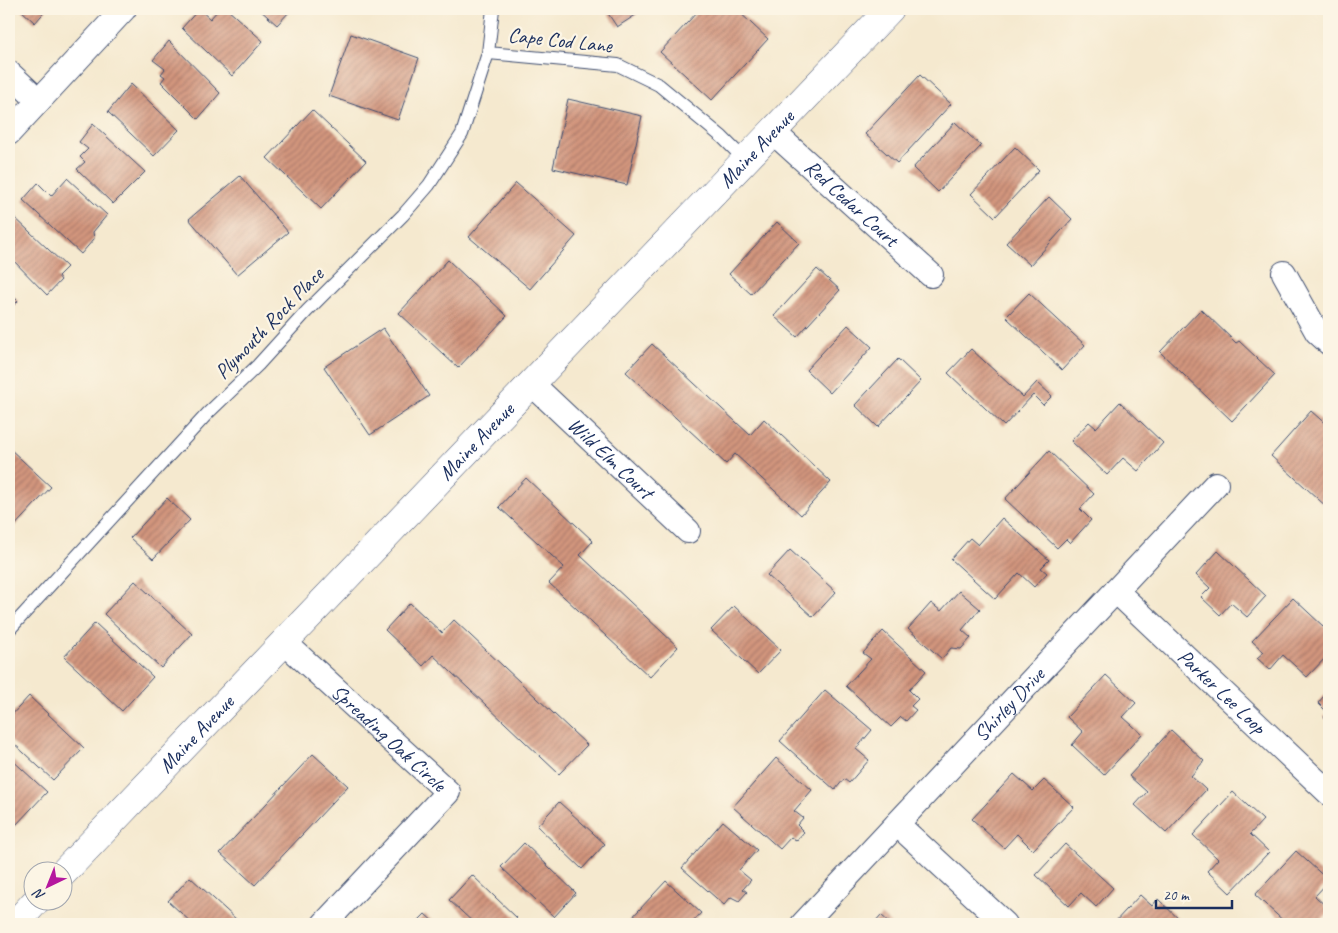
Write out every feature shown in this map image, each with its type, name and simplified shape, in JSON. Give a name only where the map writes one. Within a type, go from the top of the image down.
[{"type":"street","points":[[9,133],[124,9]]},
{"type":"street","name":"Maine Avenue","points":[[72,864],[890,9]]},
{"type":"street","points":[[9,73],[38,100]]},
{"type":"street","name":"Red Cedar Court","points":[[773,132],[931,274]]},
{"type":"street","points":[[1284,273],[1317,332],[1329,343]]},
{"type":"street","name":"Wild Elm Court","points":[[532,384],[688,531]]},
{"type":"street","name":"Shirley Drive","points":[[803,924],[1216,484]]},
{"type":"street","name":"Parker Lee Loop","points":[[1116,591],[1329,793]]},
{"type":"street","name":"Spreading Oak Circle","points":[[284,642],[448,792],[324,924]]},
{"type":"street","points":[[897,824],[1005,924]]},
{"type":"street","points":[[15,924],[28,910]]},
{"type":"lane","name":"Plymouth Rock Place","points":[[9,630],[208,413],[258,365],[307,311],[429,185],[462,134],[488,53],[493,9]]},
{"type":"lane","name":"Cape Cod Lane","points":[[488,53],[618,65],[659,85],[722,137],[745,160]]},
{"type":"building","points":[[20,9],[47,9],[35,23]]},
{"type":"building","points":[[199,9],[210,19],[219,9],[227,9],[263,41],[232,76],[182,28]]},
{"type":"building","points":[[259,9],[292,9],[277,25]]},
{"type":"building","points":[[605,9],[645,9],[617,27]]},
{"type":"building","points":[[700,9],[736,9],[768,39],[712,100],[660,52]]},
{"type":"building","points":[[351,34],[419,58],[398,120],[329,96]]},
{"type":"building","points":[[169,41],[220,93],[198,119],[161,82],[165,77],[161,74],[165,69],[153,60]]},
{"type":"building","points":[[920,75],[951,104],[897,163],[865,134]]},
{"type":"building","points":[[131,84],[179,130],[154,156],[108,112]]},
{"type":"building","points":[[568,99],[642,116],[627,185],[553,168]]},
{"type":"building","points":[[312,110],[366,161],[321,209],[267,158]]},
{"type":"building","points":[[955,122],[981,146],[938,192],[913,168]]},
{"type":"building","points":[[93,124],[145,172],[113,204],[77,169],[85,162],[80,157],[88,149],[79,142]]},
{"type":"building","points":[[1015,147],[1039,170],[995,217],[971,194]]},
{"type":"building","points":[[240,176],[288,232],[237,275],[189,219]]},
{"type":"building","points":[[67,178],[107,215],[93,232],[94,239],[81,254],[23,200],[38,183],[51,196]]},
{"type":"building","points":[[516,183],[576,236],[530,289],[469,237]]},
{"type":"building","points":[[1049,197],[1072,219],[1030,265],[1006,243]]},
{"type":"building","points":[[11,214],[67,267],[58,276],[61,280],[47,295],[9,256],[9,217]]},
{"type":"building","points":[[777,222],[799,243],[751,294],[729,274]]},
{"type":"building","points":[[448,260],[507,316],[458,368],[399,313]]},
{"type":"building","points":[[817,269],[840,290],[797,337],[774,316]]},
{"type":"building","points":[[9,292],[18,301],[9,310]]},
{"type":"building","points":[[1029,293],[1085,345],[1062,370],[1006,317]]},
{"type":"building","points":[[1201,309],[1236,343],[1239,341],[1275,375],[1232,421],[1160,352]]},
{"type":"building","points":[[848,325],[872,347],[830,393],[806,370]]},
{"type":"building","points":[[383,328],[429,396],[370,435],[324,367]]},
{"type":"building","points":[[652,344],[750,435],[764,419],[831,482],[801,515],[735,454],[726,464],[626,372]]},
{"type":"building","points":[[971,349],[1023,397],[1037,382],[1052,396],[1043,405],[1033,395],[1004,426],[948,373]]},
{"type":"building","points":[[898,359],[921,381],[878,427],[855,405]]},
{"type":"building","points":[[1120,402],[1163,443],[1138,471],[1123,458],[1107,475],[1071,441],[1089,422],[1096,428]]},
{"type":"building","points":[[1311,411],[1329,427],[1329,509],[1271,456]]},
{"type":"building","points":[[9,448],[51,487],[9,532]]},
{"type":"building","points":[[1049,451],[1094,494],[1080,509],[1091,520],[1070,543],[1066,539],[1057,548],[1005,499]]},
{"type":"building","points":[[526,478],[593,541],[580,555],[678,647],[650,677],[549,583],[564,567],[499,507]]},
{"type":"building","points":[[167,498],[190,520],[153,559],[130,538]]},
{"type":"building","points":[[1002,518],[1049,560],[1041,568],[1047,573],[1034,587],[1019,573],[995,599],[951,559],[970,538],[978,545]]},
{"type":"building","points":[[790,550],[836,592],[813,617],[767,575]]},
{"type":"building","points":[[1218,551],[1266,596],[1247,617],[1231,603],[1220,615],[1201,597],[1210,588],[1196,575]]},
{"type":"building","points":[[135,581],[192,634],[161,668],[104,614]]},
{"type":"building","points":[[959,591],[980,609],[962,630],[971,638],[961,649],[951,648],[942,659],[908,629],[931,603],[941,611]]},
{"type":"building","points":[[1293,598],[1324,627],[1329,621],[1329,654],[1307,677],[1283,655],[1270,670],[1257,658],[1264,652],[1252,641]]},
{"type":"building","points":[[410,603],[442,633],[454,620],[587,745],[559,774],[433,655],[423,666],[385,630]]},
{"type":"building","points":[[734,606],[781,650],[758,674],[711,630]]},
{"type":"building","points":[[95,623],[153,677],[122,711],[64,657]]},
{"type":"building","points":[[883,631],[926,671],[909,690],[918,699],[911,706],[916,710],[906,721],[901,717],[891,727],[846,686],[871,659],[863,653]]},
{"type":"building","points":[[1106,675],[1136,703],[1123,717],[1142,734],[1104,775],[1072,745],[1083,732],[1067,717]]},
{"type":"building","points":[[825,690],[872,730],[856,749],[869,760],[849,783],[844,779],[835,790],[780,741]]},
{"type":"building","points":[[1329,690],[1329,721],[1324,717],[1328,713],[1318,703]]},
{"type":"building","points":[[29,696],[84,748],[53,780],[9,739],[9,718]]},
{"type":"building","points":[[1171,730],[1204,761],[1191,776],[1206,790],[1166,833],[1135,805],[1147,792],[1129,776]]},
{"type":"building","points":[[313,754],[348,786],[255,885],[220,853]]},
{"type":"building","points":[[9,757],[47,792],[15,826],[9,820]]},
{"type":"building","points":[[776,758],[812,790],[794,811],[803,818],[797,825],[804,832],[796,841],[791,837],[780,849],[733,807]]},
{"type":"building","points":[[1014,774],[1033,791],[1044,780],[1074,807],[1033,850],[1017,834],[1004,848],[972,819]]},
{"type":"building","points":[[1233,792],[1263,820],[1250,834],[1269,852],[1230,893],[1207,871],[1218,859],[1193,835]]},
{"type":"building","points":[[559,802],[605,844],[582,869],[537,826]]},
{"type":"building","points":[[723,821],[757,850],[739,870],[751,880],[743,889],[747,892],[739,901],[731,897],[724,905],[682,868]]},
{"type":"building","points":[[524,843],[576,893],[554,917],[501,867]]},
{"type":"building","points":[[1065,844],[1113,888],[1096,907],[1081,893],[1069,906],[1036,875]]},
{"type":"building","points":[[1296,851],[1329,881],[1315,896],[1329,909],[1329,912],[1317,924],[1287,924],[1255,895]]},
{"type":"building","points":[[472,875],[517,918],[511,924],[475,924],[449,900]]},
{"type":"building","points":[[190,877],[237,920],[233,924],[193,924],[168,901]]},
{"type":"building","points":[[666,881],[701,913],[691,924],[626,924]]},
{"type":"building","points":[[1140,895],[1152,906],[1158,899],[1184,924],[1113,924]]},
{"type":"building","points":[[425,914],[436,924],[415,924]]},
{"type":"building","points":[[881,915],[891,924],[873,924]]}]
